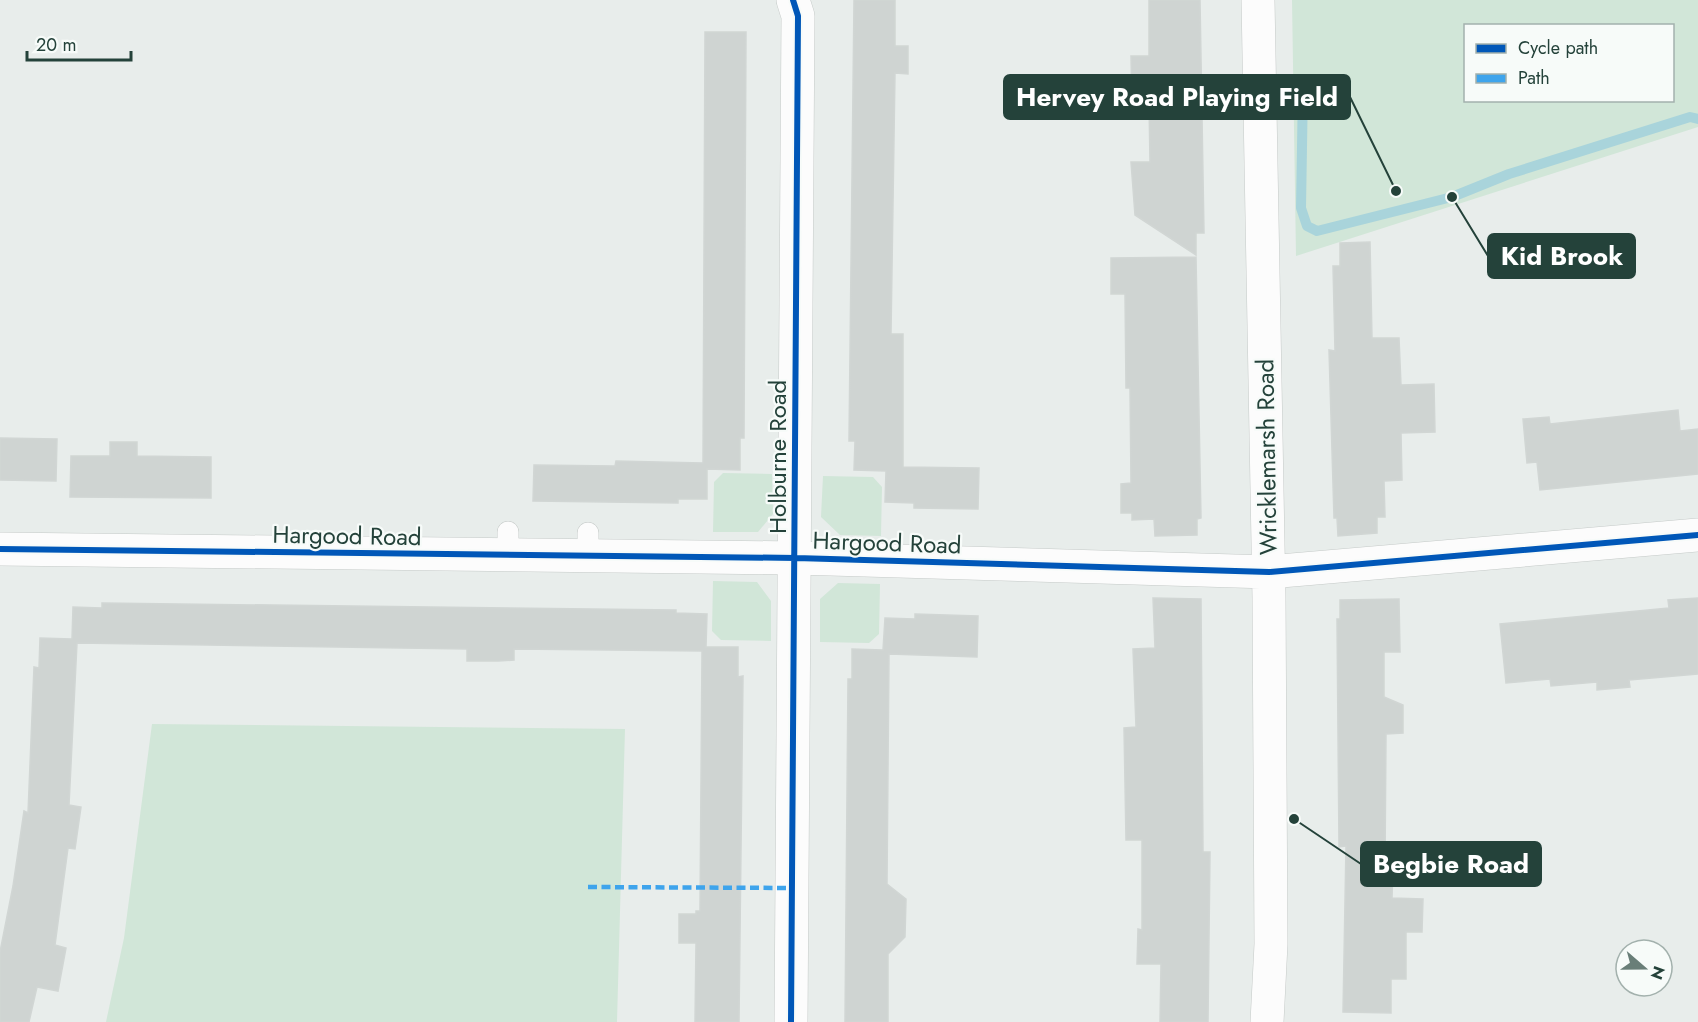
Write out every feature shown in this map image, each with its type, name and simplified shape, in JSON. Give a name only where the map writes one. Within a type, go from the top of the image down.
[{"type":"street","name":"Holburne Road","points":[[790,1022],[796,558],[798,16],[793,0]]},
{"type":"street","name":"Wricklemarsh Road","points":[[1258,0],[1269,572],[1271,944],[1267,1022]]},
{"type":"street","name":"Hargood Road","points":[[0,549],[588,545],[796,558],[1269,572],[1698,535]]},
{"type":"green space","points":[[1292,0],[1698,0],[1698,127],[1296,256]]},
{"type":"green space","points":[[723,473],[772,474],[773,514],[758,532],[713,532],[714,482]]},
{"type":"green space","points":[[823,476],[873,477],[882,487],[881,536],[840,535],[821,517]]},
{"type":"green space","points":[[713,581],[757,582],[771,601],[771,641],[721,640],[712,631]]},
{"type":"green space","points":[[838,583],[880,584],[879,634],[869,643],[820,642],[820,599]]},
{"type":"green space","points":[[152,724],[625,729],[617,1022],[106,1022],[124,938]]},
{"type":"building","points":[[854,0],[895,0],[895,46],[908,46],[908,74],[895,73],[891,334],[903,334],[903,467],[979,468],[978,509],[914,508],[914,503],[885,502],[886,471],[854,470],[855,441],[849,441]]},
{"type":"building","points":[[1149,0],[1200,0],[1204,233],[1196,233],[1196,255],[1135,215],[1131,162],[1150,162],[1149,102],[1132,103],[1131,56],[1149,56]]},
{"type":"building","points":[[705,32],[746,32],[744,438],[740,438],[740,470],[707,469],[707,499],[678,499],[678,503],[533,501],[534,465],[615,466],[616,461],[703,463]]},
{"type":"building","points":[[1370,242],[1372,338],[1399,338],[1401,385],[1434,384],[1435,432],[1401,433],[1402,480],[1384,481],[1385,517],[1377,517],[1377,533],[1338,536],[1337,518],[1334,518],[1329,350],[1335,351],[1333,266],[1340,266],[1340,243]]},
{"type":"building","points":[[1196,257],[1201,518],[1197,519],[1197,535],[1155,536],[1154,519],[1132,520],[1132,513],[1121,513],[1121,484],[1131,483],[1130,388],[1126,388],[1125,294],[1111,294],[1111,258]]},
{"type":"building","points":[[1678,410],[1680,431],[1698,429],[1698,474],[1540,490],[1537,462],[1527,463],[1523,419],[1549,417],[1550,424]]},
{"type":"building","points":[[0,438],[57,439],[56,481],[0,480]]},
{"type":"building","points":[[110,442],[137,442],[137,456],[211,457],[211,498],[70,497],[71,456],[110,456]]},
{"type":"building","points":[[1153,598],[1201,599],[1203,852],[1210,852],[1208,1022],[1160,1022],[1161,964],[1137,964],[1138,929],[1142,930],[1142,840],[1126,840],[1124,728],[1136,727],[1133,649],[1155,648]]},
{"type":"building","points":[[1698,598],[1698,674],[1629,680],[1630,687],[1597,690],[1597,682],[1551,686],[1550,679],[1506,683],[1500,624],[1669,608],[1668,600]]},
{"type":"building","points":[[1399,599],[1400,652],[1384,652],[1384,697],[1403,705],[1403,733],[1386,734],[1385,865],[1393,866],[1392,898],[1423,899],[1422,932],[1406,932],[1406,979],[1391,979],[1391,1013],[1343,1012],[1346,846],[1339,847],[1337,619],[1340,619],[1340,600]]},
{"type":"building","points":[[102,603],[676,610],[676,613],[707,614],[706,647],[738,647],[738,677],[743,676],[739,1022],[695,1022],[696,943],[679,943],[679,914],[696,914],[696,911],[700,911],[702,651],[514,649],[514,660],[467,661],[467,649],[77,643],[69,805],[81,807],[75,849],[68,848],[55,945],[66,948],[58,991],[37,987],[29,1022],[0,1022],[0,952],[24,811],[28,813],[34,667],[39,668],[40,638],[72,639],[73,607],[102,608]]},
{"type":"building","points":[[915,614],[978,616],[977,657],[889,654],[887,884],[906,899],[905,937],[888,954],[888,1022],[845,1022],[848,679],[852,679],[852,649],[883,650],[885,618],[915,619]]},
{"type":"waterway","points":[[1303,86],[1301,208],[1307,226],[1317,231],[1452,197],[1509,174],[1690,117],[1698,119]]},
{"type":"marked path","points":[[588,887],[792,888]]},
{"type":"cycle path","points":[[791,1022],[798,16],[793,0]]},
{"type":"cycle path","points":[[0,549],[796,558],[1269,572],[1698,535]]},
{"type":"place","name":"Hervey Road Playing Field","points":[[1396,191]]},
{"type":"place","name":"Kid Brook","points":[[1452,197]]},
{"type":"place","name":"Begbie Road","points":[[1294,819]]}]
